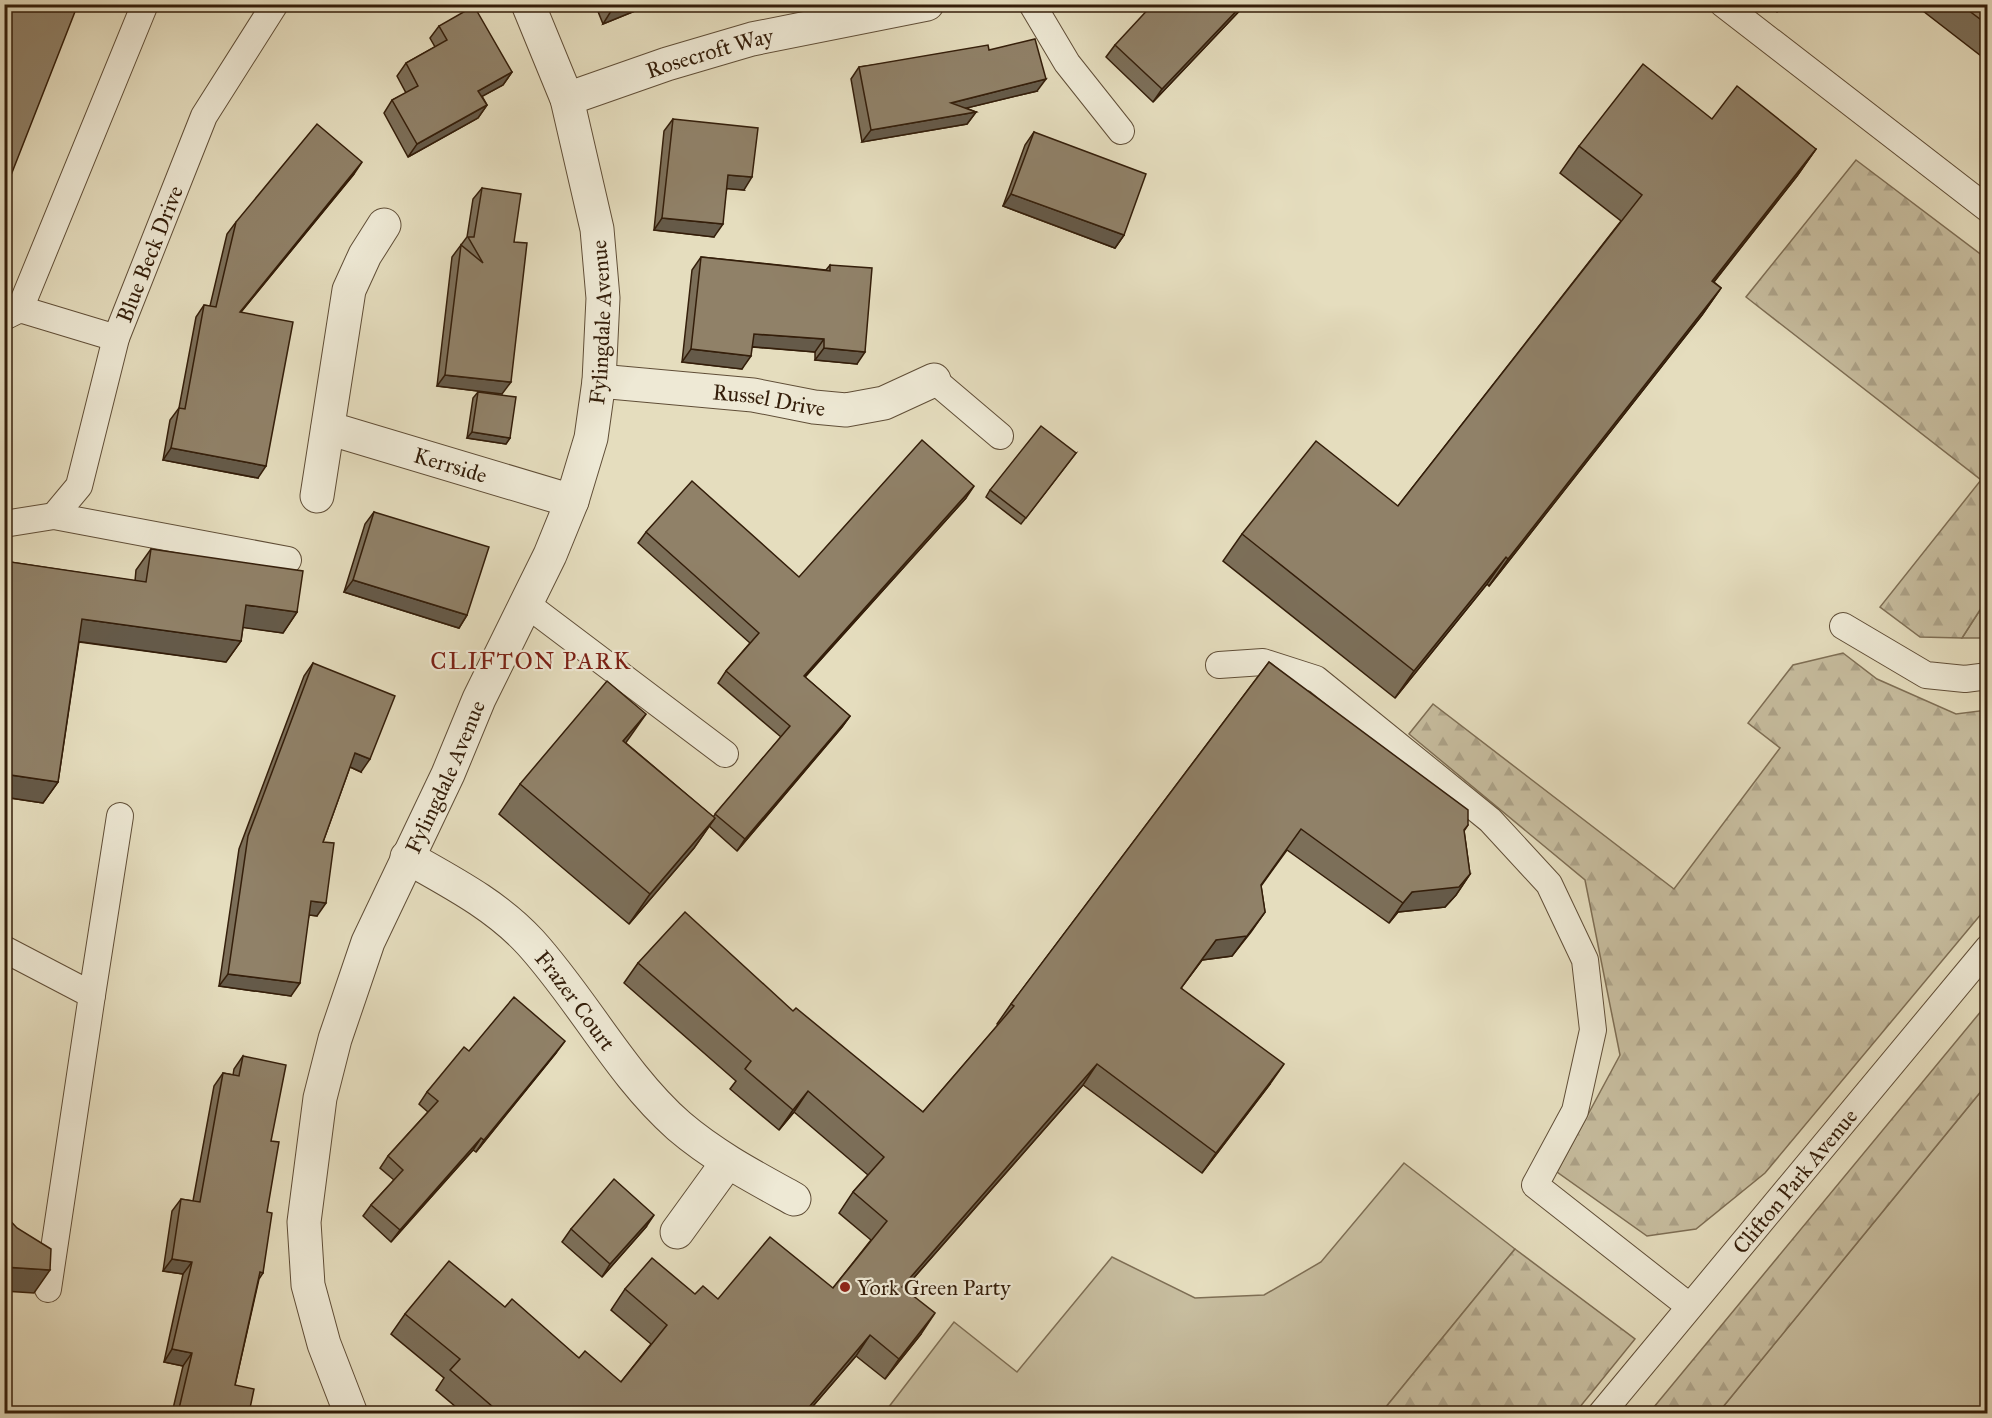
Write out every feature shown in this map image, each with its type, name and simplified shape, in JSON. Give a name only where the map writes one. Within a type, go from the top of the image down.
[{"type":"street","name":"Fylingdale Avenue","points":[[351,1413],[324,1344],[308,1285],[304,1222],[320,1098],[335,1039],[368,942],[525,603],[550,555],[572,501],[591,438],[600,381],[603,298],[597,229],[567,99],[528,4]]},
{"type":"street","name":"Rosecroft Way","points":[[567,99],[667,64],[752,39],[927,4]]},
{"type":"street","points":[[317,496],[349,290],[365,255],[384,225]]},
{"type":"street","name":"Russel Drive","points":[[600,381],[753,395],[814,407],[846,410],[884,403],[934,380]]},
{"type":"street","name":"Kerrside","points":[[328,428],[572,501]]},
{"type":"street","name":"Frazer Court","points":[[407,857],[481,898],[530,942],[637,1081],[678,1125],[727,1162],[794,1199]]},
{"type":"street","points":[[677,1233],[727,1162]]},
{"type":"lane","points":[[116,338],[12,313],[145,4]]},
{"type":"lane","name":"Blue Beck Drive","points":[[54,516],[79,486],[116,338],[204,116],[275,4]]},
{"type":"lane","points":[[1032,4],[1067,63],[1121,131]]},
{"type":"lane","points":[[1723,4],[1988,209]]},
{"type":"lane","points":[[934,380],[1000,436]]},
{"type":"lane","points":[[4,524],[54,516],[288,560]]},
{"type":"lane","points":[[525,603],[725,754]]},
{"type":"lane","points":[[1843,626],[1926,675],[1965,679],[1988,676]]},
{"type":"lane","points":[[1219,665],[1263,662],[1316,679],[1490,820],[1549,884],[1586,960],[1593,1030],[1575,1112],[1534,1185],[1689,1306]]},
{"type":"lane","points":[[48,1289],[120,816]]},
{"type":"lane","name":"Clifton Park Avenue","points":[[1600,1413],[1988,948]]},
{"type":"lane","points":[[5,952],[92,995]]},
{"type":"green space","points":[[1856,160],[1987,259],[1987,599],[1962,638],[1920,637],[1880,607],[1981,480],[1746,297]]},
{"type":"green space","points":[[1987,599],[1987,638],[1962,638]]},
{"type":"green space","points":[[1843,653],[1877,679],[1956,714],[1987,710],[1987,907],[1765,1173],[1696,1229],[1647,1236],[1557,1172],[1620,1055],[1585,880],[1409,734],[1433,704],[1674,889],[1780,748],[1748,723],[1793,665]]},
{"type":"green space","points":[[1987,1004],[1987,1084],[1718,1413],[1649,1413]]},
{"type":"green space","points":[[1987,1084],[1987,1413],[1718,1413]]},
{"type":"green space","points":[[1404,1163],[1515,1249],[1381,1413],[895,1414],[888,1408],[954,1322],[1017,1372],[1112,1257],[1195,1298],[1264,1295],[1321,1262]]},
{"type":"green space","points":[[1515,1249],[1635,1339],[1575,1413],[1381,1413]]},
{"type":"building","points":[[4,4],[78,4],[4,193]]},
{"type":"building","points":[[609,4],[629,4],[611,11]]},
{"type":"building","points":[[1153,4],[1243,4],[1162,89],[1115,45]]},
{"type":"building","points":[[1960,4],[1988,4],[1988,25]]},
{"type":"building","points":[[474,6],[512,72],[478,91],[487,105],[417,144],[392,100],[418,86],[406,63],[447,40],[439,26]]},
{"type":"building","points":[[1035,39],[1046,79],[951,103],[976,112],[871,130],[859,67],[988,45],[989,50]]},
{"type":"building","points":[[1643,64],[1712,119],[1737,86],[1816,149],[1712,281],[1721,288],[1508,559],[1506,557],[1414,671],[1242,534],[1316,441],[1398,506],[1642,195],[1579,146]]},
{"type":"building","points":[[673,119],[758,128],[752,177],[728,175],[723,224],[662,218]]},
{"type":"building","points":[[317,124],[362,162],[240,312],[293,322],[266,466],[171,448],[179,408],[185,409],[204,305],[216,307],[236,222]]},
{"type":"building","points":[[1034,132],[1146,174],[1124,235],[1011,194]]},
{"type":"building","points":[[482,188],[521,194],[514,242],[527,243],[511,382],[445,375],[461,245],[483,263],[468,237],[474,237]]},
{"type":"building","points":[[701,257],[830,271],[830,265],[872,268],[865,352],[824,348],[824,339],[754,334],[751,356],[691,349]]},
{"type":"building","points":[[478,392],[516,397],[510,438],[472,432]]},
{"type":"building","points":[[1041,426],[1076,453],[1026,518],[990,490]]},
{"type":"building","points":[[922,440],[974,486],[804,676],[850,716],[745,839],[715,814],[790,726],[726,671],[759,633],[646,532],[692,481],[799,577]]},
{"type":"building","points":[[374,512],[489,547],[467,615],[353,580]]},
{"type":"building","points":[[151,549],[303,571],[297,612],[246,605],[241,641],[82,619],[58,782],[4,774],[4,561],[146,582]]},
{"type":"building","points":[[1269,662],[1468,810],[1468,825],[1464,830],[1470,874],[1459,887],[1412,892],[1403,903],[1301,829],[1261,885],[1265,912],[1247,936],[1216,940],[1181,988],[1284,1064],[1216,1153],[1097,1064],[902,1287],[935,1313],[899,1359],[870,1335],[804,1413],[500,1413],[450,1370],[460,1359],[405,1314],[449,1261],[505,1307],[512,1299],[579,1358],[585,1351],[621,1382],[667,1325],[625,1289],[652,1258],[695,1294],[703,1286],[718,1299],[770,1237],[833,1288],[887,1221],[853,1192],[884,1157],[808,1091],[793,1110],[745,1069],[751,1061],[638,963],[685,912],[793,1011],[796,1008],[923,1112],[1014,1006],[1011,1004]]},
{"type":"building","points":[[313,663],[395,696],[370,759],[355,753],[323,842],[334,843],[326,903],[311,901],[300,983],[228,974],[248,836]]},
{"type":"building","points":[[607,681],[646,714],[623,741],[715,818],[650,894],[520,784]]},
{"type":"building","points":[[514,997],[565,1041],[484,1140],[481,1138],[400,1230],[371,1205],[403,1170],[388,1156],[438,1101],[427,1092],[464,1047],[469,1051]]},
{"type":"building","points":[[243,1056],[286,1065],[271,1141],[279,1142],[267,1212],[272,1213],[263,1273],[260,1272],[235,1385],[254,1389],[249,1413],[178,1413],[192,1353],[172,1349],[192,1262],[172,1259],[181,1199],[200,1202],[223,1073],[239,1076]]},
{"type":"building","points":[[614,1179],[654,1215],[610,1264],[571,1229]]},
{"type":"building","points":[[4,1214],[17,1228],[51,1249],[50,1270],[4,1267]]},
{"type":"place","name":"York Green Party","points":[[845,1287]]},
{"type":"district","name":"CLIFTON PARK","points":[[531,661]]}]
